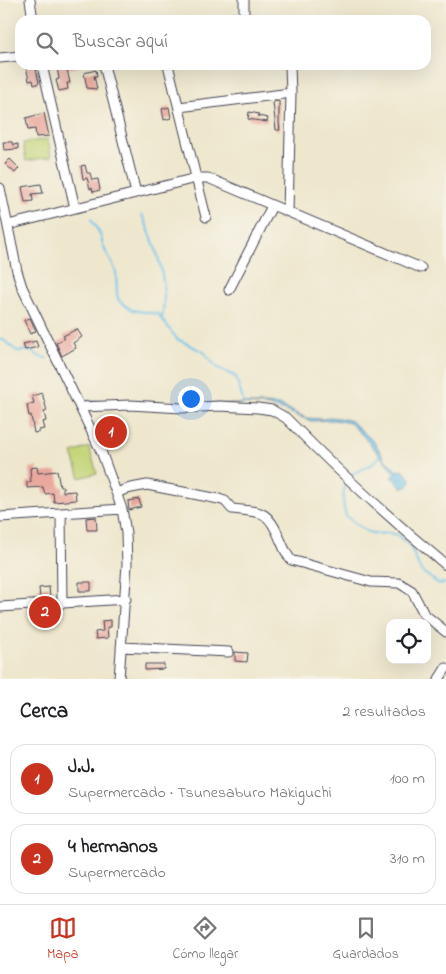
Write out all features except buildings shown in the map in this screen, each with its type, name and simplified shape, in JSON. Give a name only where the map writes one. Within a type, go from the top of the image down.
[{"type":"street","points":[[30,0],[33,15]]},
{"type":"street","points":[[244,0],[244,15]]},
{"type":"street","points":[[0,58],[15,56]]},
{"type":"street","points":[[43,70],[75,208]]},
{"type":"street","points":[[105,70],[136,193]]},
{"type":"street","points":[[169,70],[206,217]]},
{"type":"street","points":[[288,212],[290,70]]},
{"type":"street","points":[[179,107],[291,93]]},
{"type":"street","points":[[8,225],[196,178],[208,178],[421,268]]},
{"type":"street","points":[[0,188],[2,206],[22,287],[104,458],[122,509],[127,552],[126,599],[119,679]]},
{"type":"street","points":[[229,290],[272,206]]},
{"type":"street","points":[[80,407],[130,405],[182,408],[219,406],[272,410],[286,418],[364,493],[446,565]]},
{"type":"street","points":[[117,493],[126,489],[147,485],[212,497],[224,502],[232,509],[265,514],[270,518],[291,560],[371,582],[399,583],[412,591],[424,614],[446,632]]},
{"type":"street","points":[[0,517],[122,509]]},
{"type":"street","points":[[61,513],[62,603]]},
{"type":"street","points":[[0,607],[126,599]]},
{"type":"street","points":[[121,647],[229,652]]},
{"type":"street","points":[[438,679],[446,668]]},
{"type":"green space","points":[[48,139],[51,157],[26,161],[23,143]]},
{"type":"green space","points":[[89,447],[97,473],[80,478],[72,453]]},
{"type":"water","points":[[84,401],[134,401],[179,404],[228,404],[178,406]]},
{"type":"water","points":[[228,404],[279,405],[306,418],[324,419],[330,417],[351,421],[374,442],[384,458],[397,471],[403,470],[411,480],[410,483],[407,487],[402,488],[392,478],[395,473],[350,423],[334,420],[311,421],[265,405]]},
{"type":"waterway","points":[[142,215],[157,252],[163,278],[164,305],[162,318]]},
{"type":"waterway","points":[[91,219],[100,234],[104,248],[116,271],[119,301],[132,310],[158,314],[177,339],[204,352],[216,367],[236,377],[244,404]]},
{"type":"waterway","points":[[0,340],[2,339],[17,351],[31,351],[40,357],[47,358]]},
{"type":"waterway","points":[[348,476],[371,464],[380,455]]},
{"type":"waterway","points":[[345,480],[343,503],[346,516],[366,531],[375,534],[390,533],[397,535],[410,546],[421,571],[439,584],[446,583]]},
{"type":"place","name":"J.J.","points":[[111,432]]},
{"type":"place","name":"4 hermanos","points":[[45,612]]}]
